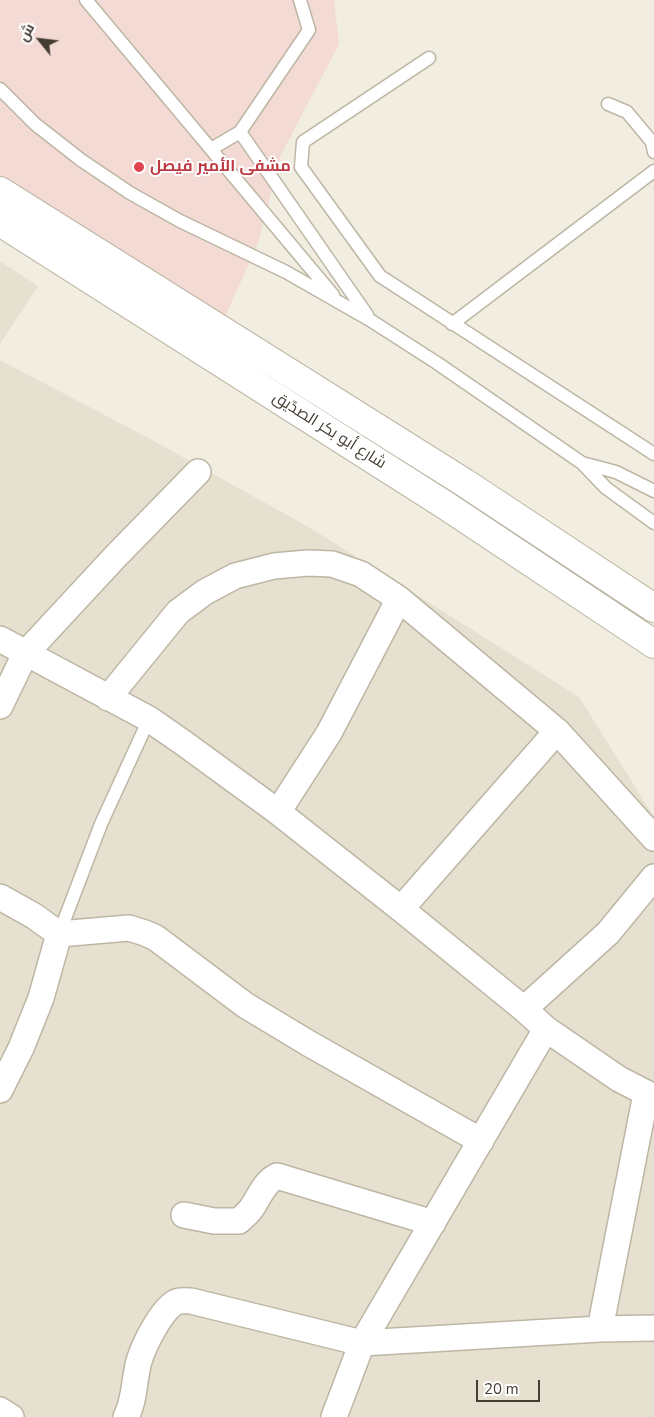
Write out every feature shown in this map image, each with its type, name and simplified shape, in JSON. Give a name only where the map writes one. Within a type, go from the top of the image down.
[{"type":"street","name":"شارع أبو بكر الصدّيق","points":[[0,191],[465,483],[654,608]]},
{"type":"street","name":"شارع أبو بكر الصدّيق","points":[[0,222],[445,505],[654,644]]},
{"type":"street","points":[[0,706],[25,654],[115,557],[198,472]]},
{"type":"street","points":[[108,698],[178,612],[205,592],[235,576],[274,566],[308,563],[332,564],[361,574],[399,599],[557,731],[654,838]]},
{"type":"street","points":[[278,812],[329,732],[399,599]]},
{"type":"street","points":[[0,639],[149,719],[278,812],[524,1009],[546,1029],[619,1079],[650,1095],[600,1329]]},
{"type":"street","points":[[400,909],[557,731]]},
{"type":"street","points":[[524,1009],[608,933],[654,878]]},
{"type":"street","points":[[0,897],[34,916],[59,934],[129,928],[145,932],[156,938],[245,1005],[481,1141]]},
{"type":"street","points":[[0,1090],[41,998],[59,934]]},
{"type":"street","points":[[334,1417],[362,1343],[546,1029]]},
{"type":"street","points":[[184,1214],[214,1221],[239,1221],[252,1208],[268,1184],[277,1176],[433,1223]]},
{"type":"street","points":[[126,1417],[133,1397],[138,1362],[143,1348],[164,1314],[174,1303],[180,1300],[191,1301],[362,1343],[600,1329],[654,1328]]},
{"type":"street","points":[[0,1410],[11,1417]]},
{"type":"lane","points":[[86,0],[338,300]]},
{"type":"lane","points":[[211,149],[240,132],[309,30],[300,0]]},
{"type":"lane","points":[[429,58],[303,142],[301,168],[380,276],[654,454]]},
{"type":"lane","points":[[0,89],[35,124],[81,160],[130,193],[180,222],[286,272],[370,320],[437,363],[582,462],[606,488],[654,523]]},
{"type":"lane","points":[[608,104],[627,112],[652,142],[654,152]]},
{"type":"lane","points":[[240,132],[370,320]]},
{"type":"lane","points":[[452,324],[654,170]]},
{"type":"lane","points":[[582,462],[616,472],[654,491]]},
{"type":"lane","points":[[59,934],[101,824],[149,719]]},
{"type":"shaded area","name":"مشفى الأمير فيصل","points":[[0,0],[334,0],[339,44],[281,155],[258,243],[225,317],[0,178]]},
{"type":"shaded area","points":[[0,261],[38,286],[0,344]]},
{"type":"shaded area","points":[[0,360],[154,441],[312,529],[579,697],[654,817],[654,1417],[0,1417]]},
{"type":"place","name":"مشفى الأمير فيصل","points":[[139,167]]}]
